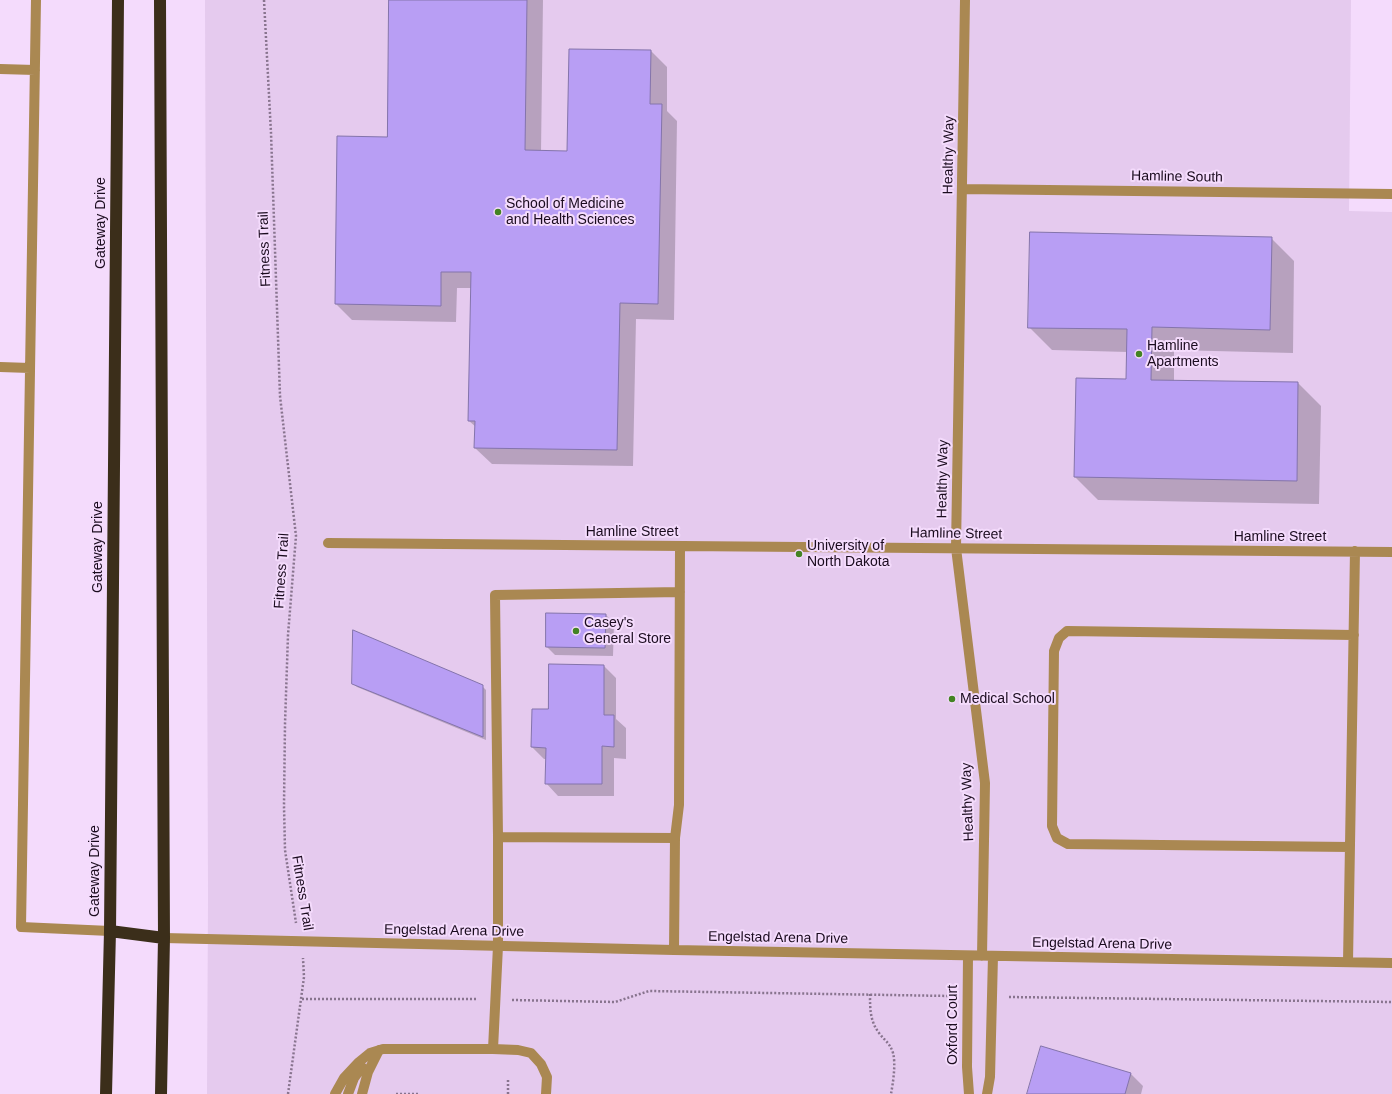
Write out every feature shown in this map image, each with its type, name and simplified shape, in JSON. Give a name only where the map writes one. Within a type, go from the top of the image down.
[{"type":"highway","name":"Gateway Drive","points":[[106,1094],[110,931],[118,0]]},
{"type":"highway","points":[[160,0],[164,938],[161,1094]]},
{"type":"highway","points":[[110,931],[164,938]]},
{"type":"street","points":[[36,0],[21,927],[110,931]]},
{"type":"street","name":"Healthy Way","points":[[965,0],[956,548],[985,783],[982,956]]},
{"type":"street","points":[[0,69],[35,70]]},
{"type":"street","name":"Hamline South","points":[[962,189],[1392,194]]},
{"type":"street","points":[[0,367],[30,368]]},
{"type":"street","name":"Hamline Street","points":[[328,543],[1392,552]]},
{"type":"street","points":[[674,950],[675,838],[679,805],[680,546]]},
{"type":"street","points":[[1348,962],[1355,551]]},
{"type":"street","points":[[493,1049],[498,946],[495,594],[680,592]]},
{"type":"street","points":[[1350,848],[1068,844],[1057,838],[1052,826],[1054,650],[1059,638],[1067,630],[1354,635]]},
{"type":"street","points":[[498,837],[675,838]]},
{"type":"street","name":"Engelstad Arena Drive","points":[[164,938],[968,956],[1392,963]]},
{"type":"street","name":"Oxford Court","points":[[968,956],[967,1067],[969,1094]]},
{"type":"street","points":[[988,1094],[990,1077],[993,956]]},
{"type":"street","points":[[335,1094],[344,1078],[359,1062],[370,1053],[378,1050],[493,1049],[518,1050],[531,1053],[541,1064],[546,1077],[546,1094]]},
{"type":"street","points":[[348,1094],[354,1078],[367,1060],[378,1050]]},
{"type":"street","points":[[362,1094],[368,1072],[378,1050]]},
{"type":"path","name":"Fitness Trail","points":[[264,0],[271,133],[280,396],[296,536],[288,635],[284,724],[284,806],[285,850],[304,963],[304,976],[288,1094]]},
{"type":"path","points":[[302,999],[615,1002],[648,991],[967,996]]},
{"type":"path","points":[[870,994],[871,1019],[879,1034],[889,1043],[894,1055],[891,1094]]},
{"type":"path","points":[[992,996],[1392,1002]]},
{"type":"path","points":[[508,1080],[508,1094]]},
{"type":"path","points":[[396,1094],[420,1094]]},
{"type":"shaded area","name":"University of North Dakota","points":[[205,0],[1351,0],[1349,211],[1392,212],[1392,1094],[207,1094],[208,897]]},
{"type":"building","name":"School of Medicine and Health Sciences","points":[[389,0],[527,0],[525,150],[567,151],[569,49],[651,50],[650,104],[662,104],[658,304],[620,303],[617,450],[474,448],[475,421],[468,421],[471,272],[441,272],[441,306],[335,304],[337,136],[387,137]]},
{"type":"building","name":"Hamline Apartments","points":[[1030,232],[1272,237],[1270,330],[1152,327],[1151,380],[1298,382],[1297,481],[1074,477],[1076,378],[1126,379],[1127,329],[1028,328]]},
{"type":"building","name":"Casey's General Store","points":[[546,613],[606,614],[605,648],[546,647]]},
{"type":"building","points":[[353,630],[483,685],[483,737],[352,684]]},
{"type":"building","name":"Casey's General Store","points":[[549,664],[604,665],[604,715],[614,715],[614,747],[602,746],[602,784],[545,784],[546,748],[531,747],[532,709],[548,709]]},
{"type":"building","points":[[1041,1046],[1131,1073],[1125,1094],[1027,1094]]},
{"type":"place","name":"School of Medicine and Health Sciences","points":[[498,212]]},
{"type":"place","name":"Hamline Apartments","points":[[1139,354]]},
{"type":"place","name":"University of North Dakota","points":[[799,554]]},
{"type":"place","name":"Casey's General Store","points":[[576,631]]},
{"type":"place","name":"Medical School","points":[[952,699]]}]
